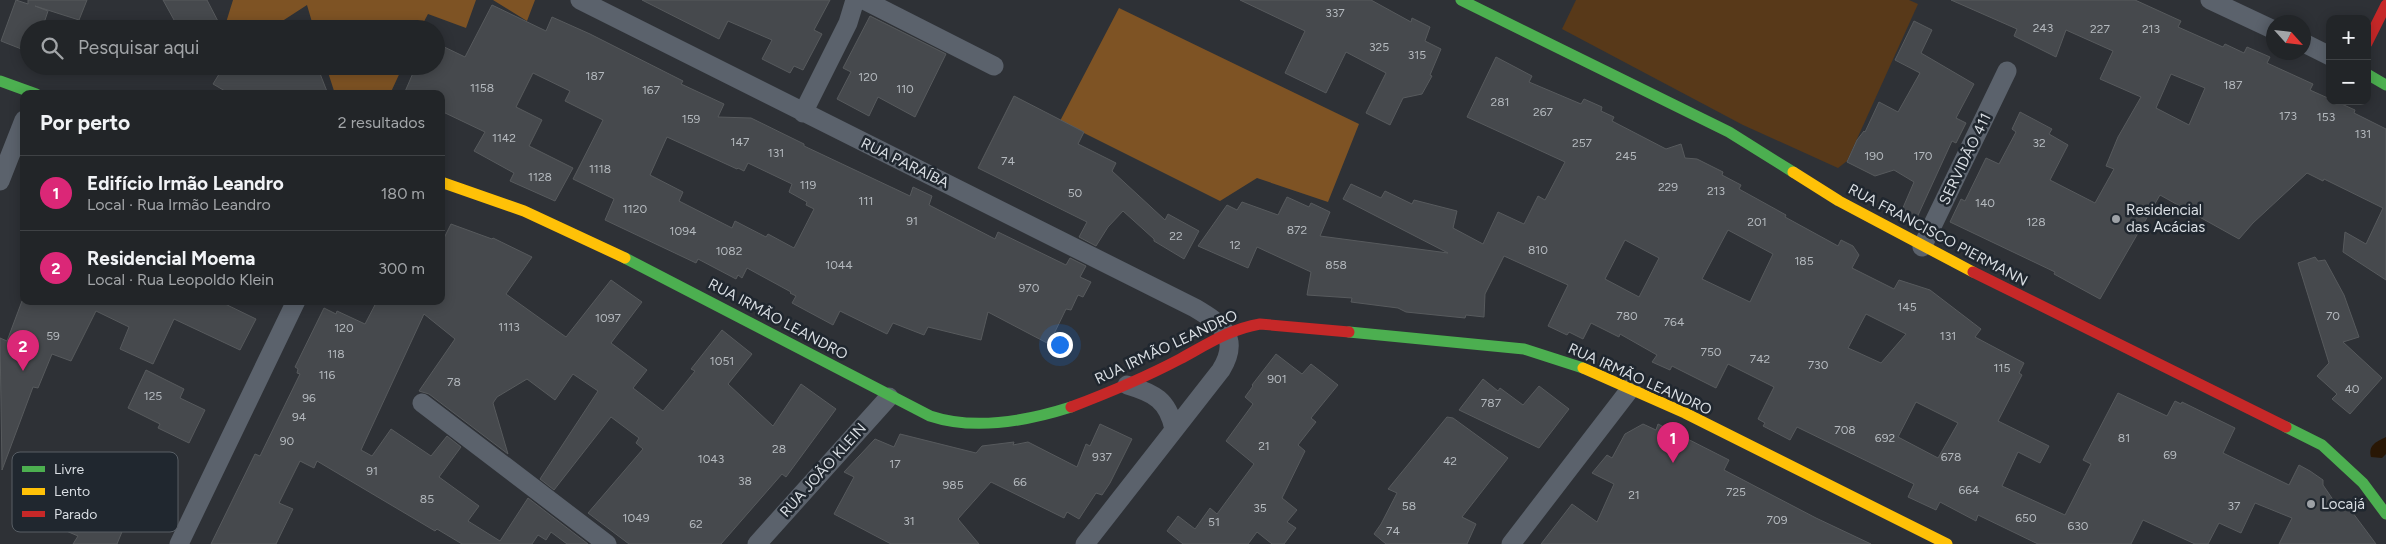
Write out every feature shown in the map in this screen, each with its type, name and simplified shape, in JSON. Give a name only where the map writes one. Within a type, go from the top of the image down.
[{"type":"street","name":"RUA PARAÍBA","points":[[580,0],[1195,308],[1227,332]]},
{"type":"street","points":[[803,112],[848,22],[855,0]]},
{"type":"street","points":[[864,0],[994,66]]},
{"type":"street","name":"RUA FRANCISCO PIERMANN","points":[[1461,0],[1728,132],[1839,201],[1922,247],[2322,445],[2364,482],[2386,514]]},
{"type":"street","points":[[2210,0],[2266,26]]},
{"type":"street","points":[[2371,35],[2386,5]]},
{"type":"street","points":[[2311,46],[2326,54]]},
{"type":"street","name":"SERVIDÃO 411","points":[[1922,247],[2008,71]]},
{"type":"street","points":[[2371,76],[2386,84]]},
{"type":"street","points":[[0,81],[24,90]]},
{"type":"street","points":[[0,181],[20,130]]},
{"type":"street","name":"RUA IRMÃO LEANDRO","points":[[445,183],[480,193],[561,226],[664,275],[889,396],[931,416],[948,421],[983,423],[1056,411],[1127,384],[1185,357],[1227,332],[1245,325],[1260,324],[1524,349],[1571,362],[1632,388],[1947,544]]},
{"type":"street","points":[[179,544],[294,305]]},
{"type":"street","points":[[1085,544],[1226,361],[1230,344],[1227,332]]},
{"type":"street","points":[[1127,384],[1145,390],[1164,404],[1170,412],[1174,429]]},
{"type":"street","points":[[1512,544],[1632,388]]},
{"type":"street","name":"RUA JOÃO KLEIN","points":[[757,544],[889,396]]},
{"type":"street","points":[[422,403],[607,544]]},
{"type":"shaded area","points":[[233,0],[476,0],[466,28],[428,14],[425,20],[311,20],[307,5],[284,20],[227,20]]},
{"type":"shaded area","points":[[493,0],[535,0],[527,21]]},
{"type":"shaded area","points":[[1576,0],[1909,0],[1918,4],[1847,161],[1838,168],[1743,125],[1562,29]]},
{"type":"shaded area","points":[[1119,8],[1359,124],[1328,202],[1257,178],[1220,201],[1060,121]]},
{"type":"shaded area","points":[[329,75],[399,75],[392,90],[334,90]]},
{"type":"shaded area","points":[[2386,437],[2386,454],[2382,458],[2371,457],[2372,447],[2376,442]]},
{"type":"building","points":[[16,0],[28,4],[28,0],[87,0],[79,20],[35,6],[48,11],[45,20],[20,20],[20,48],[1,41]]},
{"type":"building","points":[[163,0],[207,0],[217,20],[174,20]]},
{"type":"building","points":[[642,0],[830,0],[814,30],[822,34],[803,70],[794,66],[790,73],[762,59],[772,40],[728,21],[719,39]]},
{"type":"building","points":[[1240,0],[1371,0],[1411,22],[1412,18],[1430,27],[1425,41],[1441,49],[1430,75],[1432,76],[1422,94],[1403,98],[1390,125],[1366,113],[1386,73],[1346,52],[1326,93],[1285,73],[1305,31]]},
{"type":"building","points":[[1951,0],[2135,0],[2181,21],[2178,27],[2223,47],[2225,44],[2244,53],[2247,47],[2266,55],[2266,60],[2268,60],[2267,63],[2313,84],[2310,90],[2326,97],[2326,105],[2344,105],[2355,110],[2354,113],[2386,129],[2386,280],[2343,252],[2345,232],[2366,244],[2383,208],[2324,179],[2323,181],[2307,173],[2253,223],[2239,239],[2160,195],[2100,299],[2054,274],[2055,272],[1950,222],[1961,199],[1965,201],[1986,158],[1999,164],[2016,132],[2012,129],[2020,112],[2052,129],[2049,134],[2068,145],[2050,180],[2095,203],[2114,169],[2106,166],[2118,137],[2141,97],[2100,79],[2113,51],[2066,30],[2056,57],[2014,36],[2017,29]],"holes":[[[2171,74],[2205,88],[2189,125],[2156,108]]]},
{"type":"building","points":[[492,5],[546,31],[552,17],[683,81],[681,84],[724,104],[718,117],[751,118],[804,144],[804,146],[910,196],[913,187],[932,196],[929,205],[995,239],[998,232],[1066,265],[1070,258],[1086,266],[1080,277],[1091,282],[1083,297],[1078,295],[1071,310],[1066,309],[1051,340],[1049,339],[1047,343],[988,312],[981,340],[928,327],[924,335],[893,323],[887,334],[840,311],[833,325],[792,303],[796,296],[791,292],[747,268],[742,278],[738,275],[736,279],[698,259],[696,263],[605,220],[614,199],[573,179],[603,120],[565,101],[570,91],[533,73],[516,107],[542,120],[529,146],[573,168],[555,201],[510,181],[514,173],[474,151],[485,132],[445,113],[445,90],[406,90],[412,75],[445,75],[445,47],[465,57]],"holes":[[[667,137],[744,171],[748,163],[792,184],[789,192],[807,202],[806,205],[814,209],[794,248],[768,234],[766,237],[735,221],[732,228],[679,201],[683,192],[650,175]]]},
{"type":"building","points":[[870,16],[946,54],[915,117],[878,97],[869,116],[837,99],[851,72],[843,68]]},
{"type":"building","points":[[1914,21],[1932,30],[1921,53],[1974,84],[1956,118],[1966,123],[1956,143],[1952,141],[1914,224],[1899,217],[1914,182],[1894,170],[1875,176],[1847,162],[1857,140],[1865,132],[1879,102],[1898,112],[1920,73],[1895,60]]},
{"type":"building","points":[[1496,57],[1532,76],[1529,82],[1581,104],[1584,99],[1602,107],[1601,111],[1614,117],[1612,121],[1666,149],[1681,144],[1685,158],[1697,159],[1723,172],[1722,175],[1741,185],[1739,189],[1838,246],[1841,240],[1853,246],[1859,255],[1852,268],[1894,289],[1899,280],[1930,290],[1981,329],[1975,337],[2024,363],[2019,373],[2022,375],[1998,421],[2049,446],[2040,463],[2018,452],[2002,486],[2065,515],[2091,464],[2083,460],[2118,393],[2167,416],[2175,401],[2181,404],[2182,402],[2235,428],[2223,453],[2289,485],[2299,465],[2323,480],[2323,485],[2340,510],[2347,505],[2376,544],[2279,544],[2292,518],[2255,503],[2241,533],[2219,523],[2208,544],[2195,544],[2143,520],[2131,544],[2038,544],[1978,515],[1976,521],[1940,502],[1936,510],[1908,497],[1914,484],[1797,427],[1790,440],[1763,426],[1765,423],[1758,419],[1774,387],[1728,364],[1716,388],[1672,366],[1670,370],[1652,362],[1657,355],[1620,334],[1619,337],[1591,323],[1583,339],[1569,332],[1567,335],[1548,326],[1568,285],[1504,256],[1485,294],[1484,317],[1466,315],[1465,318],[1406,312],[1398,308],[1351,302],[1352,298],[1307,295],[1311,272],[1257,247],[1248,268],[1198,246],[1227,205],[1237,210],[1242,202],[1278,215],[1287,197],[1309,207],[1311,203],[1330,212],[1320,236],[1448,253],[1343,199],[1351,184],[1381,198],[1385,191],[1412,204],[1414,200],[1457,211],[1453,228],[1483,244],[1498,212],[1524,224],[1538,196],[1545,200],[1565,162],[1467,117]],"holes":[[[1728,230],[1773,254],[1750,302],[1702,279]],[[1625,240],[1659,258],[1639,297],[1605,279]],[[1866,314],[1906,334],[1881,363],[1848,348]],[[1916,402],[1958,423],[1938,458],[1898,437]]]},
{"type":"building","points":[[218,75],[321,75],[326,90],[223,90],[213,84]]},
{"type":"building","points":[[1014,96],[1084,132],[1078,144],[1116,163],[1112,171],[1165,220],[1168,214],[1199,231],[1184,259],[1154,241],[1123,211],[1108,227],[1096,246],[1079,237],[1087,222],[978,168]]},
{"type":"building","points":[[451,224],[493,238],[532,257],[506,294],[566,337],[611,280],[642,302],[611,343],[647,370],[633,388],[663,411],[695,371],[691,369],[722,330],[752,354],[728,384],[773,426],[801,384],[836,409],[786,477],[782,474],[721,544],[629,544],[588,513],[643,449],[636,443],[639,438],[611,417],[554,490],[540,479],[598,391],[573,374],[555,400],[527,379],[497,397],[493,403],[508,454],[429,394],[419,391],[455,339],[424,314],[361,450],[372,456],[391,429],[431,456],[447,436],[461,447],[439,477],[479,506],[468,521],[500,541],[528,498],[588,544],[567,544],[551,532],[546,540],[538,535],[532,544],[462,544],[437,529],[435,531],[317,461],[314,468],[300,461],[279,503],[293,509],[276,544],[211,544],[255,454],[260,456],[300,374],[297,373],[298,369],[295,367],[324,308],[336,314],[337,311],[365,324],[375,305],[445,305],[445,236]]},
{"type":"building","points":[[2315,257],[2318,261],[2325,260],[2344,295],[2359,337],[2343,342],[2382,378],[2350,414],[2332,399],[2337,394],[2317,376],[2329,363],[2298,263]]},
{"type":"building","points":[[20,305],[227,305],[256,319],[240,350],[174,319],[153,364],[120,349],[129,327],[96,311],[71,361],[52,354],[38,388],[33,387],[2,470],[0,338],[7,341]]},
{"type":"building","points":[[1276,354],[1302,374],[1311,364],[1338,385],[1311,418],[1316,422],[1298,445],[1305,451],[1282,498],[1297,510],[1287,522],[1296,528],[1284,544],[1272,544],[1257,532],[1248,544],[1183,544],[1167,531],[1178,516],[1195,529],[1210,508],[1217,514],[1254,464],[1226,441],[1253,404],[1245,397]]},
{"type":"building","points":[[146,370],[184,389],[180,398],[205,410],[189,443],[158,428],[160,424],[128,408]]},
{"type":"building","points":[[1483,379],[1498,391],[1500,388],[1523,405],[1539,386],[1569,409],[1539,448],[1459,410]]},
{"type":"building","points":[[1447,417],[1453,418],[1508,458],[1462,517],[1476,524],[1467,544],[1386,544],[1374,534],[1397,493],[1388,489]]},
{"type":"building","points":[[1100,424],[1132,439],[1110,483],[1102,495],[1096,493],[1079,519],[1067,512],[1064,518],[991,482],[958,519],[979,544],[891,544],[834,514],[854,477],[844,472],[875,439],[894,447],[900,434],[976,453],[982,446],[1014,442],[1013,445],[1028,442],[1077,467],[1086,444],[1090,446]]},
{"type":"building","points":[[1643,424],[1656,430],[1658,424],[1729,460],[1724,470],[1816,518],[1871,544],[1541,544],[1572,504],[1597,522],[1614,484],[1592,473],[1607,455],[1612,458],[1625,434]]},
{"type":"building","points":[[69,532],[122,532],[117,544],[73,544],[78,536]]},
{"type":"traffic: fast","points":[[1461,0],[1729,132],[1793,172]]},
{"type":"traffic: fast","points":[[2371,76],[2386,85]]},
{"type":"traffic: fast","points":[[0,81],[25,90]]},
{"type":"traffic: fast","points":[[625,258],[930,416],[965,423],[1001,422],[1019,420],[1071,407]]},
{"type":"traffic: fast","points":[[1349,332],[1524,349],[1583,368]]},
{"type":"traffic: fast","points":[[2286,427],[2322,445],[2363,483],[2386,514]]},
{"type":"traffic: slow","points":[[1793,172],[1839,201],[1973,272]]},
{"type":"traffic: slow","points":[[445,183],[524,211],[625,258]]},
{"type":"traffic: slow","points":[[1583,368],[1685,413],[1947,544]]},
{"type":"traffic: jam","points":[[2371,35],[2386,5]]},
{"type":"traffic: jam","points":[[1973,272],[2286,427]]},
{"type":"traffic: jam","points":[[1071,407],[1139,379],[1218,338],[1249,326],[1260,324],[1349,332]]},
{"type":"place","name":"Residencial das Acácias","points":[[2116,219]]},
{"type":"place","name":"Residencial Moema","points":[[23,371]]},
{"type":"place","name":"Edifício Irmão Leandro","points":[[1673,463]]},
{"type":"place","name":"Locajá","points":[[2311,504]]}]
